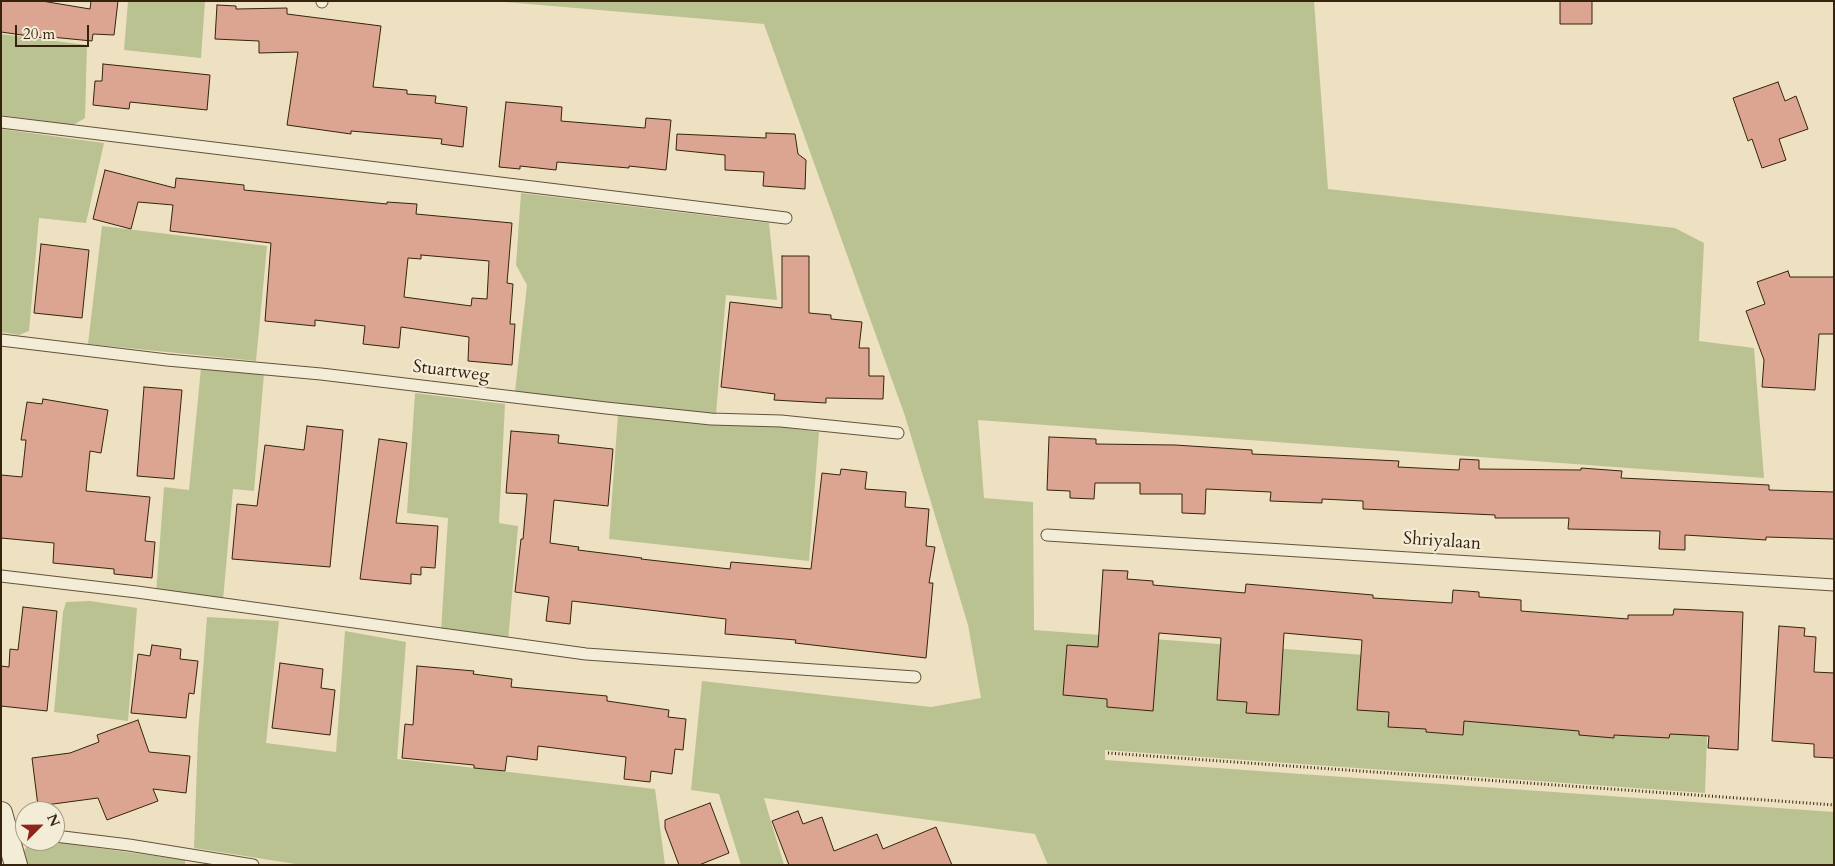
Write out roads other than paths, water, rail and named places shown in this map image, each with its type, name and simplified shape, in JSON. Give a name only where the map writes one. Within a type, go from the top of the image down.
[{"type":"street","points":[[1,813],[13,840],[16,865]]},
{"type":"lane","points":[[1,122],[786,218]]},
{"type":"lane","name":"Stuartweg","points":[[1,340],[167,360],[321,374],[712,419],[780,421],[898,433]]},
{"type":"lane","name":"Shriyalaan","points":[[1047,534],[1834,585]]},
{"type":"lane","points":[[1,576],[137,592],[586,654],[915,677]]},
{"type":"lane","points":[[65,837],[129,844],[253,865]]}]
